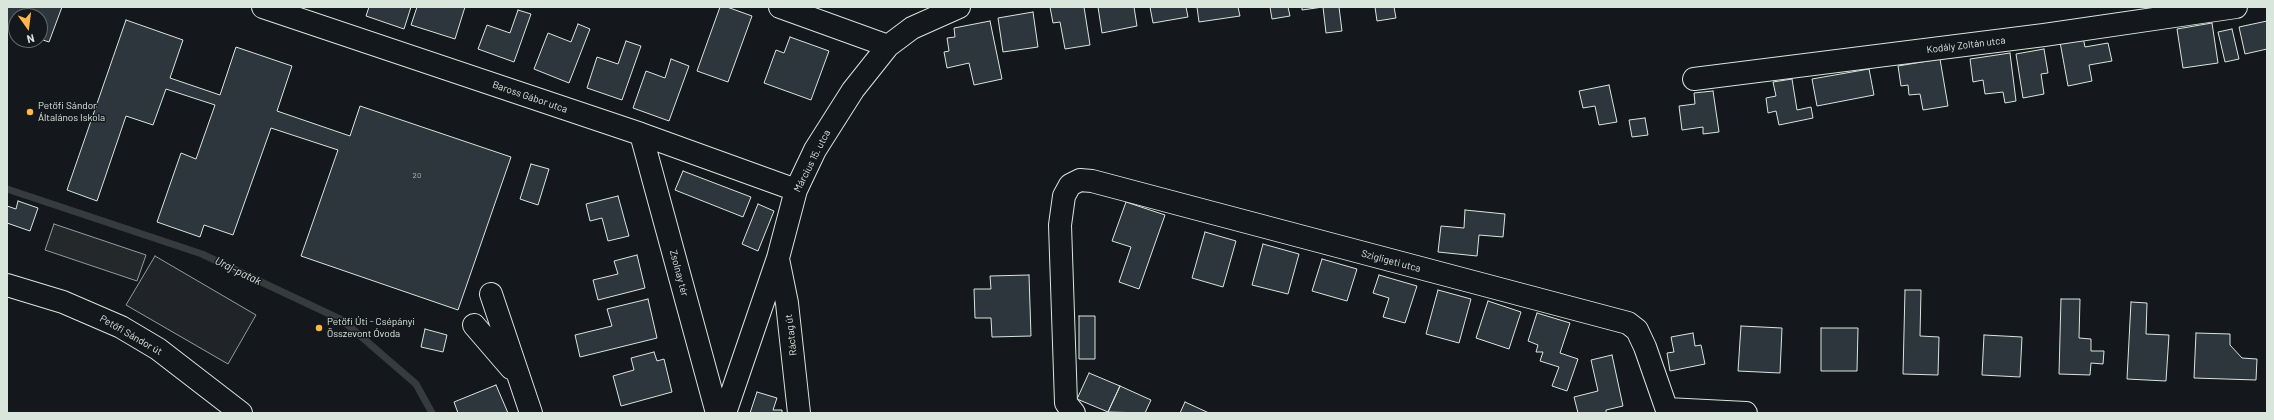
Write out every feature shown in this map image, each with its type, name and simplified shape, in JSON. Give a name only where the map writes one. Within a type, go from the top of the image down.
[{"type":"street","name":"Baross Gábor utca","points":[[263,7],[641,134],[796,190]]},
{"type":"street","points":[[780,7],[888,46]]},
{"type":"street","name":"Március 15. utca","points":[[725,413],[778,258],[796,190],[815,150],[836,116],[872,65],[888,46],[912,28],[958,7]]},
{"type":"street","name":"Kodály Zoltán utca","points":[[1694,79],[2044,35],[2236,7]]},
{"type":"street","name":"Zsolnay tér","points":[[641,134],[717,413]]},
{"type":"street","name":"Szigligeti utca","points":[[1070,408],[1060,225],[1064,196],[1070,185],[1080,180],[1092,181],[1628,323],[1637,330],[1640,336],[1667,411]]},
{"type":"street","name":"Ráctag út","points":[[778,258],[787,303],[799,413]]},
{"type":"street","name":"Petőfi Sándor út","points":[[7,285],[62,302],[121,327],[158,350],[241,413]]},
{"type":"street","points":[[491,294],[531,413]]},
{"type":"street","points":[[474,325],[519,377]]},
{"type":"street","points":[[1667,411],[1746,413]]},
{"type":"shaded area","points":[[54,224],[146,255],[137,281],[45,250]]},
{"type":"shaded area","points":[[155,256],[256,315],[228,364],[126,305]]},
{"type":"building","points":[[7,7],[62,7],[49,42],[48,8],[8,8],[7,28]]},
{"type":"building","points":[[369,7],[411,7],[404,29],[366,16]]},
{"type":"building","points":[[417,7],[465,7],[455,39],[411,25]]},
{"type":"building","points":[[720,7],[727,7],[752,16],[728,82],[697,71]]},
{"type":"building","points":[[1050,7],[1084,7],[1090,45],[1065,49],[1060,22],[1053,23]]},
{"type":"building","points":[[1098,7],[1134,7],[1137,26],[1102,33]]},
{"type":"building","points":[[1150,7],[1186,7],[1188,17],[1153,23]]},
{"type":"building","points":[[1197,7],[1238,7],[1240,16],[1199,22]]},
{"type":"building","points":[[1270,7],[1288,7],[1290,16],[1272,19]]},
{"type":"building","points":[[1302,7],[1323,7],[1302,10]]},
{"type":"building","points":[[1323,7],[1339,7],[1342,31],[1326,33]]},
{"type":"building","points":[[1375,7],[1394,7],[1396,18],[1377,21]]},
{"type":"building","points":[[518,10],[531,14],[514,62],[478,49],[487,25],[510,33]]},
{"type":"building","points":[[1033,12],[1038,47],[1003,52],[998,18]]},
{"type":"building","points":[[126,20],[183,40],[170,78],[220,95],[236,47],[292,66],[277,111],[350,136],[360,106],[511,157],[458,310],[301,256],[338,150],[271,128],[233,235],[204,225],[200,237],[157,222],[181,153],[196,159],[215,105],[166,89],[153,125],[126,116],[97,201],[67,190]]},
{"type":"building","points":[[990,21],[1002,79],[974,85],[969,63],[947,68],[944,52],[949,51],[947,38],[955,37],[954,28]]},
{"type":"building","points":[[2267,21],[2267,49],[2245,54],[2239,27]]},
{"type":"building","points":[[2212,23],[2218,63],[2183,68],[2177,29]]},
{"type":"building","points":[[578,24],[590,29],[569,83],[534,69],[548,33],[571,42]]},
{"type":"building","points":[[2232,29],[2239,59],[2225,62],[2218,32]]},
{"type":"building","points":[[790,37],[829,51],[811,100],[764,83],[776,50],[784,53]]},
{"type":"building","points":[[2083,37],[2085,47],[2108,43],[2112,61],[2089,65],[2092,81],[2068,86],[2060,42]]},
{"type":"building","points":[[626,41],[641,46],[622,100],[587,88],[597,57],[618,64]]},
{"type":"building","points":[[2044,49],[2048,73],[2041,74],[2044,94],[2023,98],[2016,54]]},
{"type":"building","points":[[2010,53],[2016,101],[2005,103],[2003,92],[1985,94],[1983,80],[1973,82],[1970,59]]},
{"type":"building","points":[[671,59],[689,66],[669,121],[633,108],[646,71],[665,78]]},
{"type":"building","points":[[1940,59],[1948,106],[1923,110],[1920,94],[1909,95],[1908,85],[1901,86],[1898,66]]},
{"type":"building","points":[[1869,69],[1874,95],[1817,106],[1812,79]]},
{"type":"building","points":[[1792,79],[1797,110],[1811,107],[1813,118],[1779,125],[1776,111],[1768,113],[1766,98],[1776,96],[1773,82]]},
{"type":"building","points":[[1609,85],[1617,122],[1599,125],[1595,106],[1583,108],[1579,91]]},
{"type":"building","points":[[1713,91],[1719,132],[1703,134],[1703,127],[1682,130],[1679,106],[1695,104],[1694,93]]},
{"type":"building","points":[[1645,118],[1648,135],[1632,137],[1629,120]]},
{"type":"building","points":[[531,164],[549,169],[538,205],[520,199]]},
{"type":"building","points":[[683,171],[751,197],[743,217],[675,190]]},
{"type":"building","points":[[618,196],[629,236],[608,241],[602,218],[590,221],[586,204]]},
{"type":"building","points":[[18,201],[38,208],[30,231],[7,223],[7,206],[16,209]]},
{"type":"building","points":[[1126,202],[1165,215],[1139,289],[1119,282],[1131,247],[1112,241]]},
{"type":"building","points":[[758,204],[774,211],[758,251],[742,244]]},
{"type":"building","points":[[1465,210],[1505,214],[1503,237],[1479,235],[1477,256],[1438,252],[1441,226],[1464,228]]},
{"type":"building","points":[[1205,232],[1236,241],[1223,287],[1192,278]]},
{"type":"building","points":[[1263,244],[1299,254],[1288,294],[1252,285]]},
{"type":"building","points":[[637,255],[645,288],[598,300],[593,280],[618,274],[614,261]]},
{"type":"building","points":[[1322,259],[1357,269],[1347,301],[1312,291]]},
{"type":"building","points":[[1029,275],[1031,336],[992,337],[991,318],[975,318],[974,289],[991,289],[990,276]]},
{"type":"building","points":[[1379,275],[1417,286],[1405,323],[1383,317],[1389,298],[1373,293]]},
{"type":"building","points":[[1438,290],[1471,299],[1459,343],[1426,334]]},
{"type":"building","points":[[1905,290],[1921,290],[1920,336],[1939,337],[1938,375],[1903,374]]},
{"type":"building","points":[[648,299],[657,338],[580,357],[575,335],[612,326],[607,309]]},
{"type":"building","points":[[2061,299],[2080,299],[2079,338],[2091,339],[2091,351],[2104,351],[2103,364],[2091,363],[2090,375],[2059,374]]},
{"type":"building","points":[[1488,301],[1521,312],[1509,349],[1476,338]]},
{"type":"building","points":[[2131,302],[2147,303],[2146,334],[2169,335],[2166,381],[2127,379]]},
{"type":"building","points":[[1537,313],[1570,323],[1560,353],[1578,359],[1567,391],[1552,386],[1559,367],[1540,361],[1543,352],[1536,352],[1538,345],[1528,341]]},
{"type":"building","points":[[1079,316],[1095,316],[1095,359],[1079,359]]},
{"type":"building","points":[[1741,326],[1782,328],[1780,373],[1738,371]]},
{"type":"building","points":[[1821,328],[1858,328],[1857,371],[1821,371]]},
{"type":"building","points":[[425,329],[447,335],[443,352],[421,347]]},
{"type":"building","points":[[1693,333],[1695,346],[1701,345],[1705,364],[1670,371],[1667,353],[1674,352],[1671,337]]},
{"type":"building","points":[[2196,333],[2230,334],[2230,345],[2242,358],[2257,359],[2256,380],[2194,378]]},
{"type":"building","points":[[1984,335],[2022,337],[2020,377],[1982,375]]},
{"type":"building","points":[[654,352],[657,361],[664,359],[672,392],[621,406],[613,376],[634,370],[631,358]]},
{"type":"building","points":[[1612,355],[1623,406],[1606,410],[1606,413],[1578,413],[1574,397],[1598,391],[1591,360]]},
{"type":"building","points":[[1089,373],[1120,386],[1108,412],[1077,399]]},
{"type":"building","points":[[496,385],[508,413],[458,413],[454,402]]},
{"type":"building","points":[[1120,386],[1151,400],[1145,413],[1108,412]]},
{"type":"building","points":[[757,392],[777,398],[773,410],[782,410],[782,413],[750,413]]},
{"type":"building","points":[[1185,402],[1209,413],[1180,413]]},
{"type":"waterway","name":"Uraj-patak","points":[[7,189],[202,254],[342,320],[416,384],[432,413]]},
{"type":"place","name":"Petőfi Sándor Általános Iskola","points":[[30,112]]},
{"type":"place","name":"Petőfi Úti - Csépányi Összevont Óvoda","points":[[319,328]]}]
